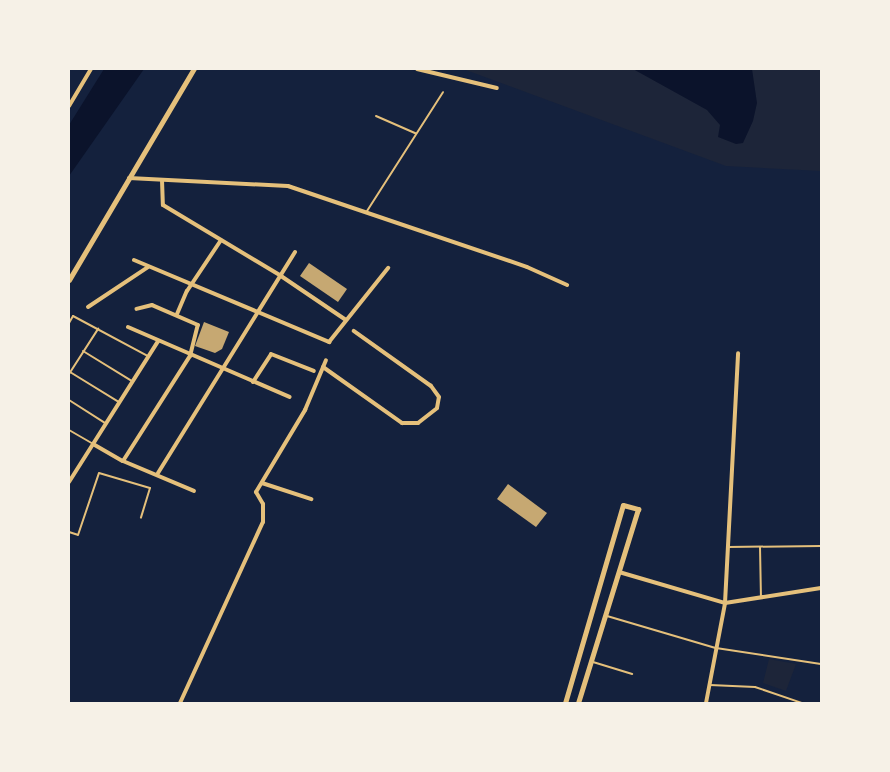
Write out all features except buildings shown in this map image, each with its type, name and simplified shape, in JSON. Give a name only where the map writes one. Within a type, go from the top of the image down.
[{"type":"main road","points":[[565,703],[623,505],[638,510],[593,662],[578,703]]},
{"type":"main road","points":[[606,568],[619,572]]},
{"type":"street","points":[[69,106],[91,69]]},
{"type":"street","points":[[69,280],[194,69]]},
{"type":"street","points":[[417,69],[497,88]]},
{"type":"street","points":[[129,178],[288,186],[527,267],[567,285]]},
{"type":"street","points":[[162,180],[163,205],[281,276],[346,320]]},
{"type":"street","points":[[177,314],[192,285],[221,240]]},
{"type":"street","points":[[158,473],[259,313],[295,252]]},
{"type":"street","points":[[134,260],[329,342],[388,268]]},
{"type":"street","points":[[88,308],[148,267]]},
{"type":"street","points":[[123,461],[190,356],[198,325],[177,314],[152,305],[136,310]]},
{"type":"street","points":[[128,327],[190,356],[290,397]]},
{"type":"street","points":[[324,367],[402,423],[418,423],[437,408],[439,397],[431,386],[354,331]]},
{"type":"street","points":[[69,482],[105,423],[150,357],[158,341]]},
{"type":"street","points":[[706,703],[725,603],[738,353]]},
{"type":"street","points":[[253,382],[270,354],[314,371]]},
{"type":"street","points":[[180,703],[261,527],[263,504],[256,496],[305,410],[326,360]]},
{"type":"street","points":[[92,444],[123,461],[158,473],[194,491]]},
{"type":"street","points":[[262,483],[310,499]]},
{"type":"street","points":[[619,572],[725,603],[761,599],[821,588]]},
{"type":"lane","points":[[366,213],[442,92]]},
{"type":"lane","points":[[376,116],[415,133]]},
{"type":"lane","points":[[69,323],[73,316],[150,357]]},
{"type":"lane","points":[[98,329],[69,373],[120,403]]},
{"type":"lane","points":[[83,351],[134,382]]},
{"type":"lane","points":[[69,400],[105,423]]},
{"type":"lane","points":[[69,430],[92,444]]},
{"type":"lane","points":[[69,532],[78,535],[99,473],[150,488],[141,518]]},
{"type":"lane","points":[[728,547],[821,546]]},
{"type":"lane","points":[[760,547],[761,599]]},
{"type":"lane","points":[[607,616],[716,648],[821,664]]},
{"type":"lane","points":[[593,662],[632,674]]},
{"type":"lane","points":[[710,685],[754,687],[802,703]]},
{"type":"shaded area","points":[[104,69],[144,69],[69,176],[69,125]]},
{"type":"shaded area","points":[[463,69],[821,69],[821,171],[726,166]]},
{"type":"shaded area","points":[[633,69],[752,69],[757,103],[753,121],[743,143],[736,144],[718,137],[720,125],[707,110]]},
{"type":"shaded area","points":[[769,659],[796,664],[786,691],[763,683]]}]
